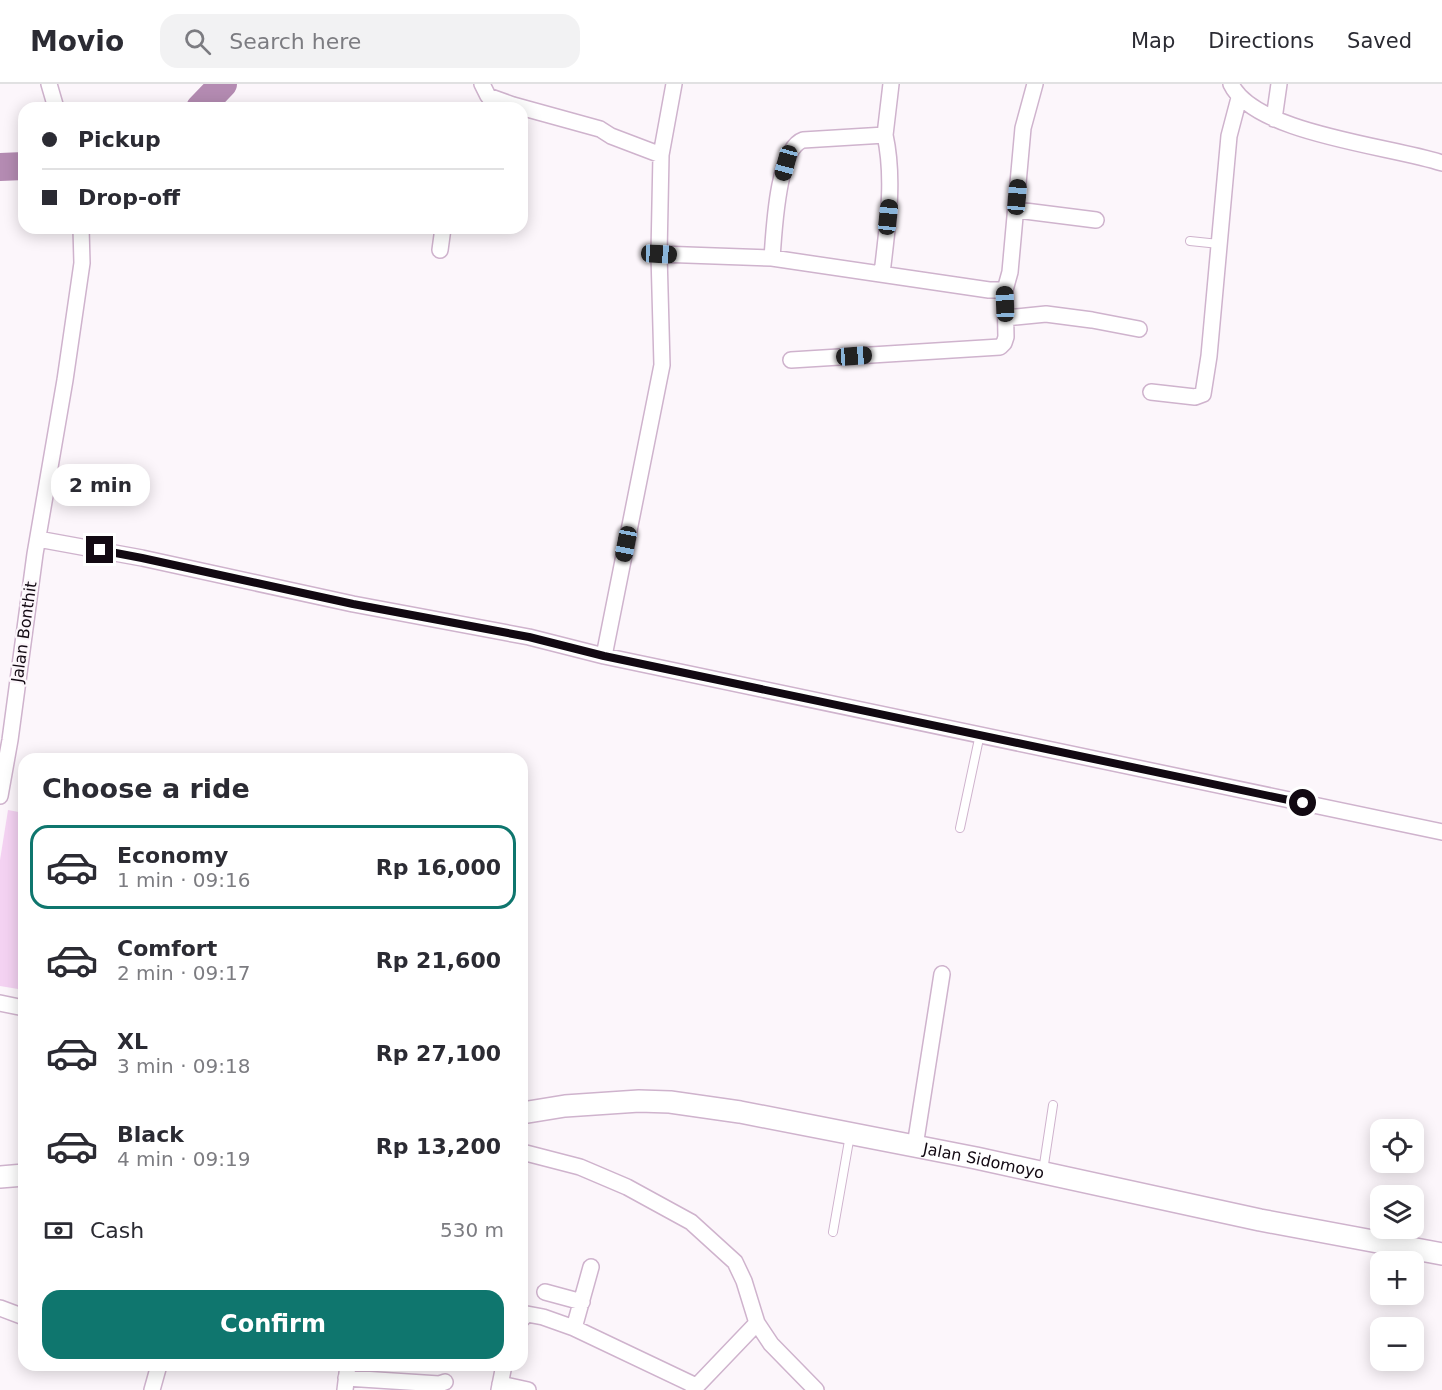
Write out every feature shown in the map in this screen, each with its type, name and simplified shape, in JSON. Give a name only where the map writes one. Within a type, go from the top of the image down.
[{"type":"main road","name":"Jalan Sidomoyo","points":[[528,1112],[609,1102],[670,1102],[740,1112],[1043,1172],[1260,1220],[1442,1254]]},
{"type":"main road","points":[[0,1177],[18,1176]]},
{"type":"street","points":[[49,84],[54,102]]},
{"type":"street","points":[[604,656],[662,365],[659,254],[661,154],[674,84]]},
{"type":"street","points":[[882,274],[890,198],[890,169],[885,135],[891,84]]},
{"type":"street","points":[[791,360],[1000,347],[1004,343],[1006,337],[1005,290],[1010,272],[1017,210],[1023,128],[1035,84]]},
{"type":"street","points":[[1231,84],[1239,98],[1274,119],[1442,164]]},
{"type":"street","points":[[1274,119],[1280,84]]},
{"type":"street","points":[[484,96],[503,102]]},
{"type":"street","points":[[1151,392],[1195,397],[1203,394],[1209,356],[1228,136],[1239,98]]},
{"type":"street","points":[[528,109],[600,129],[611,136],[661,154]]},
{"type":"street","points":[[772,258],[778,191],[786,163],[798,142],[885,135]]},
{"type":"street","points":[[1017,210],[1096,220]]},
{"type":"street","name":"Jalan Bonthit","points":[[0,796],[5,738],[82,263],[81,234]]},
{"type":"street","points":[[440,250],[442,234]]},
{"type":"street","points":[[659,254],[772,258],[989,290],[1005,290]]},
{"type":"street","points":[[1006,318],[1046,314],[1139,329]]},
{"type":"street","points":[[38,539],[142,558],[353,604],[529,637],[604,656],[1442,832]]},
{"type":"street","points":[[915,1146],[942,974]]},
{"type":"street","points":[[0,1003],[18,1007]]},
{"type":"street","points":[[528,1154],[580,1167],[618,1183],[691,1222],[735,1262],[744,1281],[757,1323],[771,1344],[816,1390]]},
{"type":"street","points":[[574,1328],[591,1267]]},
{"type":"street","points":[[545,1292],[582,1302]]},
{"type":"street","points":[[0,1308],[18,1315]]},
{"type":"street","points":[[528,1314],[574,1328],[694,1388],[757,1323]]},
{"type":"street","points":[[152,1390],[157,1371]]},
{"type":"street","points":[[503,1371],[499,1387],[528,1390]]},
{"type":"street","points":[[346,1378],[439,1384],[445,1382]]},
{"type":"lane","points":[[1190,241],[1219,244]]},
{"type":"lane","points":[[960,828],[980,734]]},
{"type":"lane","points":[[1043,1172],[1053,1105]]},
{"type":"lane","points":[[833,1233],[850,1133]]},
{"type":"shaded area","points":[[8,810],[18,812],[18,989],[0,986],[0,860]]},
{"type":"waterway","points":[[206,102],[223,84]]},
{"type":"waterway","points":[[0,167],[18,166]]},
{"type":"route","points":[[100,550],[353,604],[529,637],[604,656],[1303,803]]}]
